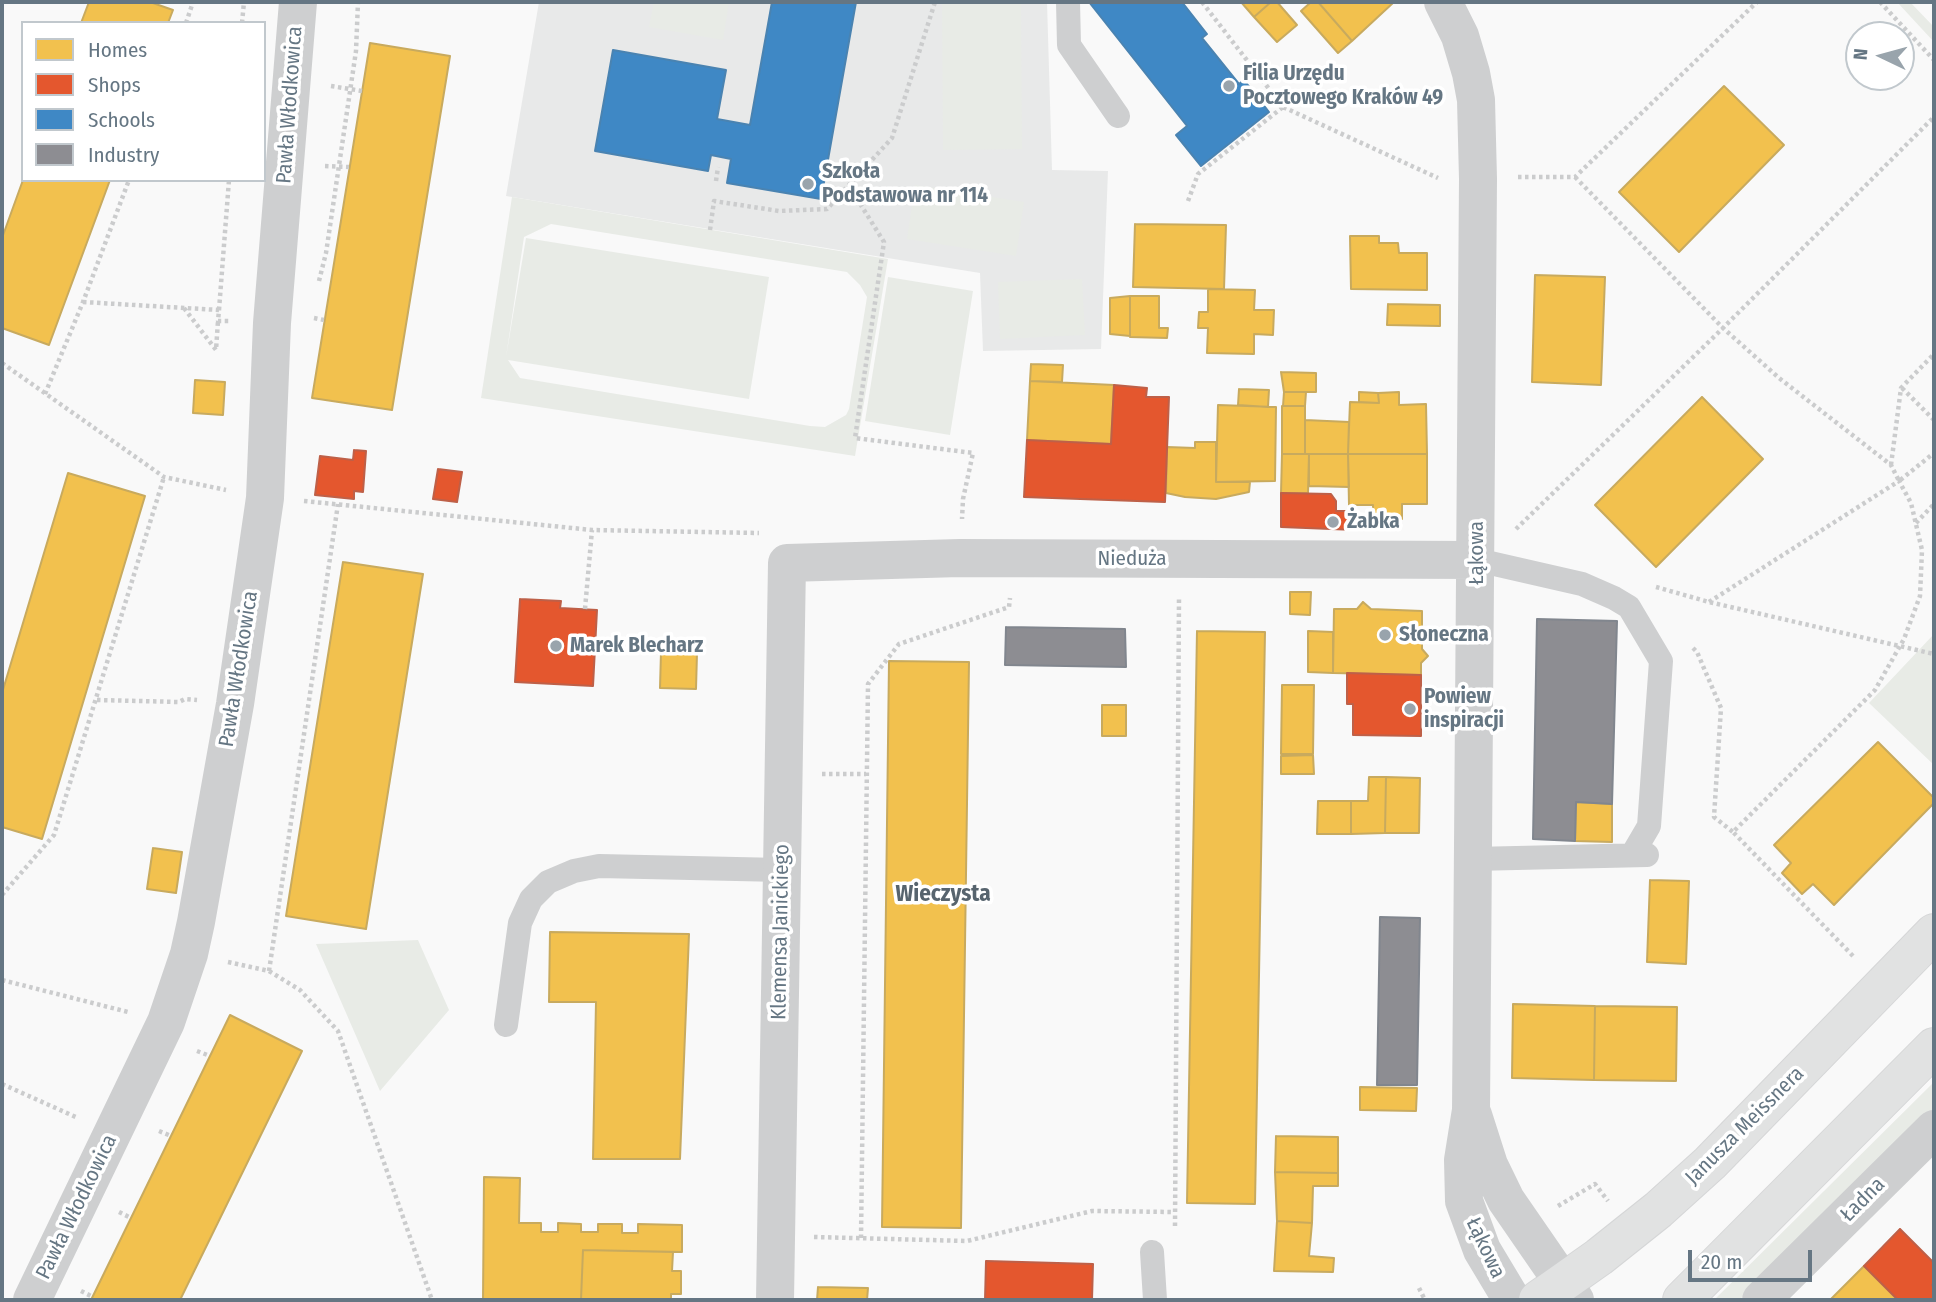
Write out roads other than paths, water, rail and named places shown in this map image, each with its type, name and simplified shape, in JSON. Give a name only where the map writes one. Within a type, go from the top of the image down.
[{"type":"main road","name":"Janusza Meissnera","points":[[1559,1295],[1710,1163],[1934,933]]},
{"type":"main road","points":[[1682,1300],[1934,1047]]},
{"type":"street","name":"Pawła Włodkowica","points":[[32,1300],[166,1022],[189,954],[235,704],[265,498],[272,323],[298,2]]},
{"type":"street","name":"Łąkowa","points":[[1443,2],[1461,36],[1471,73],[1476,100],[1478,179],[1471,1110],[1463,1160],[1464,1201],[1482,1250],[1512,1300]]},
{"type":"street","name":"Nieduża","points":[[787,563],[960,558],[1477,560]]},
{"type":"street","name":"Klemensa Janickiego","points":[[775,1300],[787,563]]},
{"type":"street","name":"Łąkowa","points":[[1471,1110],[1489,1164],[1506,1200],[1559,1295]]},
{"type":"street","name":"Ładna","points":[[1761,1300],[1934,1129]]},
{"type":"lane","points":[[1068,2],[1069,45],[1118,117]]},
{"type":"lane","points":[[1473,859],[1641,855],[1649,827],[1661,661],[1629,607],[1614,598],[1582,584],[1477,560]]},
{"type":"lane","points":[[506,1025],[520,923],[531,899],[548,882],[574,871],[599,866],[782,870]]},
{"type":"lane","points":[[1152,1252],[1155,1300]]},
{"type":"place","name":"Filia Urzędu Pocztowego Kraków 49","points":[[1229,86]]},
{"type":"place","name":"Szkoła Podstawowa nr 114","points":[[808,184]]},
{"type":"place","name":"Żabka","points":[[1333,522]]},
{"type":"place","name":"Słoneczna","points":[[1385,635]]},
{"type":"place","name":"Marek Blecharz","points":[[556,646]]},
{"type":"place","name":"Powiew inspiracji","points":[[1410,709]]},
{"type":"district","name":"Wieczysta","points":[[943,895]]}]
